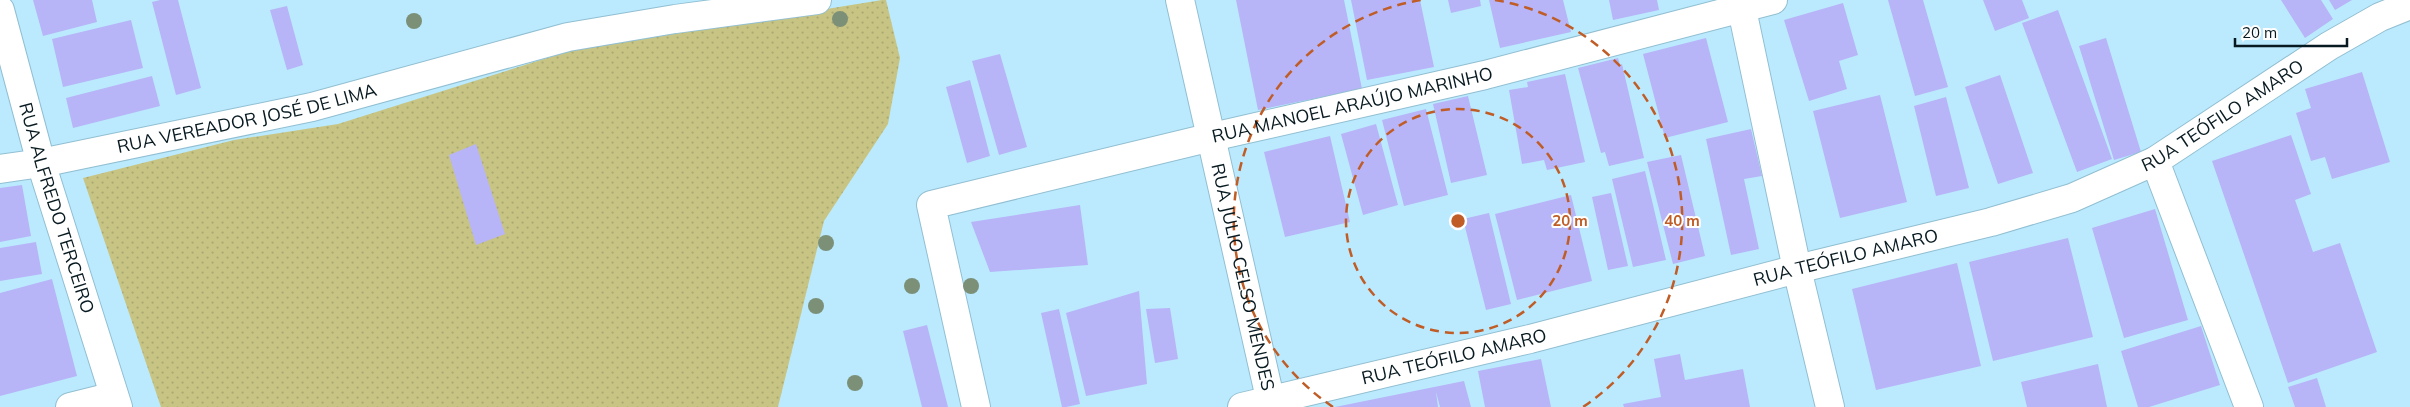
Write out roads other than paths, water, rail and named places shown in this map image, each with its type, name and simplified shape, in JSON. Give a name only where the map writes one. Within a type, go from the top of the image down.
[{"type":"street","name":"RUA VEREADOR JOSÉ DE LIMA","points":[[0,169],[41,163],[312,107],[568,37],[675,19],[817,0]]},
{"type":"street","name":"RUA JÚLIO CELSO MENDES","points":[[1180,0],[1272,404]]},
{"type":"street","name":"RUA MANOEL ARAÚJO MARINHO","points":[[976,407],[931,206],[1212,137],[1485,75],[1741,4],[1773,0]]},
{"type":"street","points":[[1741,4],[1797,269],[1830,407]]},
{"type":"street","name":"RUA TEÓFILO AMARO","points":[[1242,407],[1272,404],[1797,269],[1991,222],[2072,198],[2155,161],[2330,46],[2380,17],[2410,6]]},
{"type":"street","name":"RUA ALFREDO TERCEIRO","points":[[0,10],[41,163],[116,402]]},
{"type":"street","points":[[2155,161],[2250,407]]},
{"type":"street","points":[[70,407],[116,402]]}]
